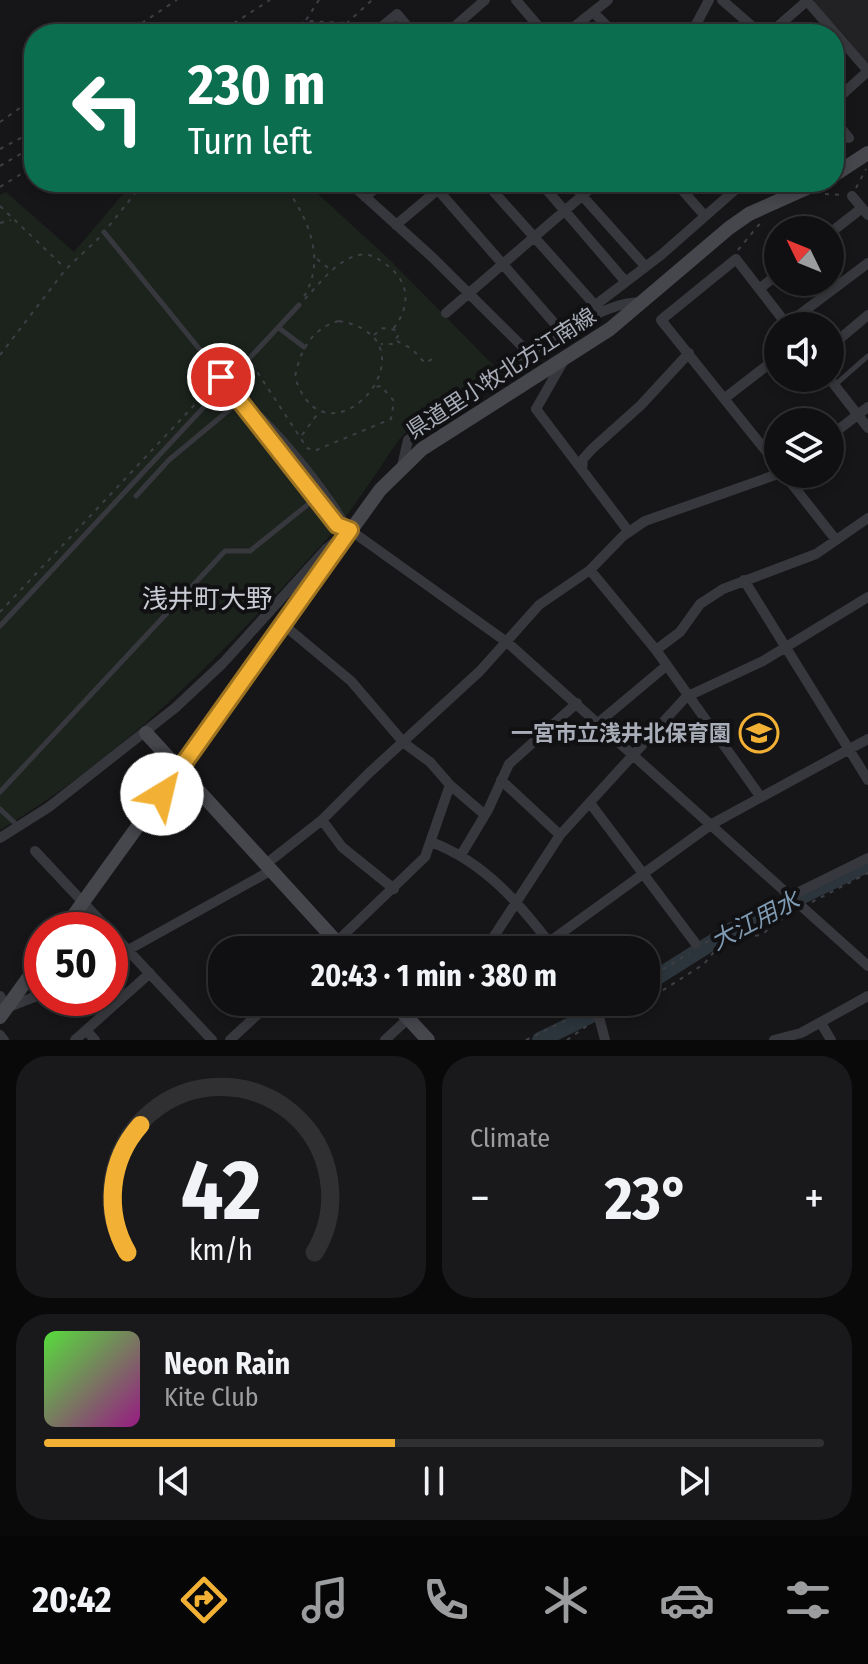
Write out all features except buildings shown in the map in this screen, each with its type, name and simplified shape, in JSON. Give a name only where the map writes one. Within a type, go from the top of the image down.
[{"type":"main road","points":[[844,169],[868,153]]},
{"type":"main road","name":"県道里小牧北方江南線","points":[[76,912],[285,626],[350,530],[402,466],[432,443],[564,360],[642,303],[749,214],[799,192]]},
{"type":"main road","points":[[146,733],[178,772],[269,867],[327,936]]},
{"type":"main road","points":[[2,1007],[24,981]]},
{"type":"main road","points":[[408,1018],[428,1040]]},
{"type":"street","points":[[457,24],[485,0]]},
{"type":"street","points":[[516,0],[536,24]]},
{"type":"street","points":[[578,24],[607,0]]},
{"type":"street","points":[[696,24],[709,0]]},
{"type":"street","points":[[722,0],[750,24]]},
{"type":"street","points":[[781,24],[808,1],[828,24]]},
{"type":"street","points":[[593,12],[605,24]]},
{"type":"street","points":[[385,24],[397,14],[406,24]]},
{"type":"street","points":[[844,43],[868,71],[844,93]]},
{"type":"street","points":[[844,132],[849,138]]},
{"type":"street","points":[[360,192],[529,353]]},
{"type":"street","points":[[365,197],[371,192]]},
{"type":"street","points":[[396,225],[428,192]]},
{"type":"street","points":[[439,192],[562,332]]},
{"type":"street","points":[[494,192],[594,304]]},
{"type":"street","points":[[549,192],[625,281]]},
{"type":"street","points":[[579,192],[645,266]]},
{"type":"street","points":[[446,313],[587,192]]},
{"type":"street","points":[[684,192],[705,216]]},
{"type":"street","points":[[562,332],[733,192]]},
{"type":"street","points":[[844,224],[865,211],[852,196]]},
{"type":"street","points":[[764,448],[661,320],[736,259],[778,312]]},
{"type":"street","points":[[805,312],[868,263]]},
{"type":"street","points":[[759,289],[764,285]]},
{"type":"street","points":[[402,466],[408,440],[529,353],[562,332],[626,303],[642,303]]},
{"type":"street","points":[[844,335],[868,315]]},
{"type":"street","points":[[582,470],[583,459],[592,449],[641,405],[689,353]]},
{"type":"street","points":[[564,360],[536,409],[629,532]]},
{"type":"street","points":[[725,398],[764,368]]},
{"type":"street","points":[[840,392],[868,428]]},
{"type":"street","points":[[844,426],[868,407]]},
{"type":"street","points":[[130,949],[269,867],[508,643],[539,605],[590,570],[629,532],[645,521],[764,479]]},
{"type":"street","points":[[795,488],[836,540]]},
{"type":"street","points":[[656,650],[680,632],[700,604],[744,580],[816,554],[868,518]]},
{"type":"street","points":[[0,838],[146,733],[223,663],[326,549],[350,530],[508,643],[868,966]]},
{"type":"street","points":[[590,570],[656,650],[686,697],[760,796]]},
{"type":"street","points":[[744,580],[868,780]]},
{"type":"street","points":[[495,936],[560,835],[686,697],[737,676],[868,597]]},
{"type":"street","points":[[285,626],[351,681],[404,743],[430,762],[450,785],[485,815]]},
{"type":"street","points":[[598,723],[666,666]]},
{"type":"street","points":[[461,855],[485,815],[509,764],[577,703]]},
{"type":"street","points":[[565,936],[712,824],[868,739]]},
{"type":"street","points":[[501,780],[560,835]]},
{"type":"street","points":[[347,936],[425,857],[450,785]]},
{"type":"street","points":[[590,803],[696,947]]},
{"type":"street","points":[[322,820],[342,847],[394,889]]},
{"type":"street","points":[[431,842],[461,855],[488,874],[544,936]]},
{"type":"street","points":[[35,851],[212,1040]]},
{"type":"street","points":[[796,901],[868,858]]},
{"type":"street","points":[[75,1040],[150,973]]},
{"type":"street","points":[[774,1040],[821,1023],[868,996]]},
{"type":"street","points":[[2,1007],[24,1000]]},
{"type":"street","points":[[230,1040],[256,1016]]},
{"type":"street","points":[[385,1040],[410,1016]]},
{"type":"street","points":[[597,1016],[605,1040]]},
{"type":"street","points":[[821,1023],[831,1040]]},
{"type":"street","points":[[86,1030],[95,1040]]},
{"type":"street","points":[[0,1035],[4,1040]]},
{"type":"lane","points":[[104,232],[241,400],[337,525],[350,530]]},
{"type":"lane","points":[[0,626],[299,305]]},
{"type":"lane","points":[[279,328],[304,347]]},
{"type":"lane","points":[[844,373],[868,356]]},
{"type":"lane","points":[[136,496],[169,460],[241,400]]},
{"type":"lane","points":[[241,400],[253,406],[290,450],[344,516],[350,530]]},
{"type":"lane","points":[[0,792],[225,551],[250,551],[316,498]]},
{"type":"lane","points":[[0,809],[18,827]]},
{"type":"path","points":[[140,24],[177,0]]},
{"type":"path","points":[[233,24],[270,0]]},
{"type":"path","points":[[301,24],[306,21],[319,0]]},
{"type":"path","points":[[306,21],[347,23],[372,0]]},
{"type":"path","points":[[0,122],[24,105]]},
{"type":"path","points":[[0,149],[24,136]]},
{"type":"path","points":[[0,166],[24,152]]},
{"type":"path","points":[[799,192],[852,196],[868,164]]},
{"type":"path","points":[[0,187],[24,172]]},
{"type":"path","points":[[0,355],[66,269],[104,232],[136,192]]},
{"type":"path","points":[[288,192],[305,221],[316,258],[313,282],[299,305]]},
{"type":"path","points":[[0,206],[66,269]]},
{"type":"path","points":[[0,223],[12,220]]},
{"type":"path","points":[[736,259],[738,250],[762,221]]},
{"type":"path","points":[[299,305],[332,271],[350,258],[365,254],[392,269],[404,283],[407,302],[393,329]]},
{"type":"path","points":[[316,258],[332,271]]},
{"type":"path","points":[[339,321],[355,323],[374,335],[380,343],[382,359],[373,387],[362,404],[352,409],[321,410],[304,398],[295,377],[304,347],[319,330],[339,321]]},
{"type":"path","points":[[374,335],[383,328],[393,329],[398,336],[392,344],[380,343]]},
{"type":"path","points":[[396,341],[412,349],[425,363],[436,357]]},
{"type":"path","points":[[249,359],[307,448],[320,450],[391,419],[394,401],[381,386],[373,387]]},
{"type":"path","points":[[0,612],[201,398]]},
{"type":"path","points":[[302,437],[321,410]]},
{"type":"path","points":[[660,971],[696,947],[796,901],[868,873]]},
{"type":"path","points":[[660,992],[704,964],[726,943],[761,935],[796,901]]},
{"type":"path","points":[[526,1040],[579,1016]]},
{"type":"shaded area","points":[[868,0],[868,67],[844,39],[844,24],[832,24],[813,2]]},
{"type":"shaded area","points":[[6,192],[74,252],[125,192],[316,192],[390,260],[495,367],[405,433],[327,539],[251,621],[174,697],[92,767],[0,830],[0,195]]},
{"type":"waterway","name":"大江用水","points":[[660,975],[732,930],[868,864]]},
{"type":"waterway","name":"大江用水","points":[[540,1040],[589,1016]]},
{"type":"place","name":"一宮市立浅井北保育園","points":[[759,733]]},
{"type":"district","name":"浅井町大野","points":[[207,599]]},
{"type":"route","points":[[162,794],[285,626],[350,530],[337,525],[221,377]]}]
